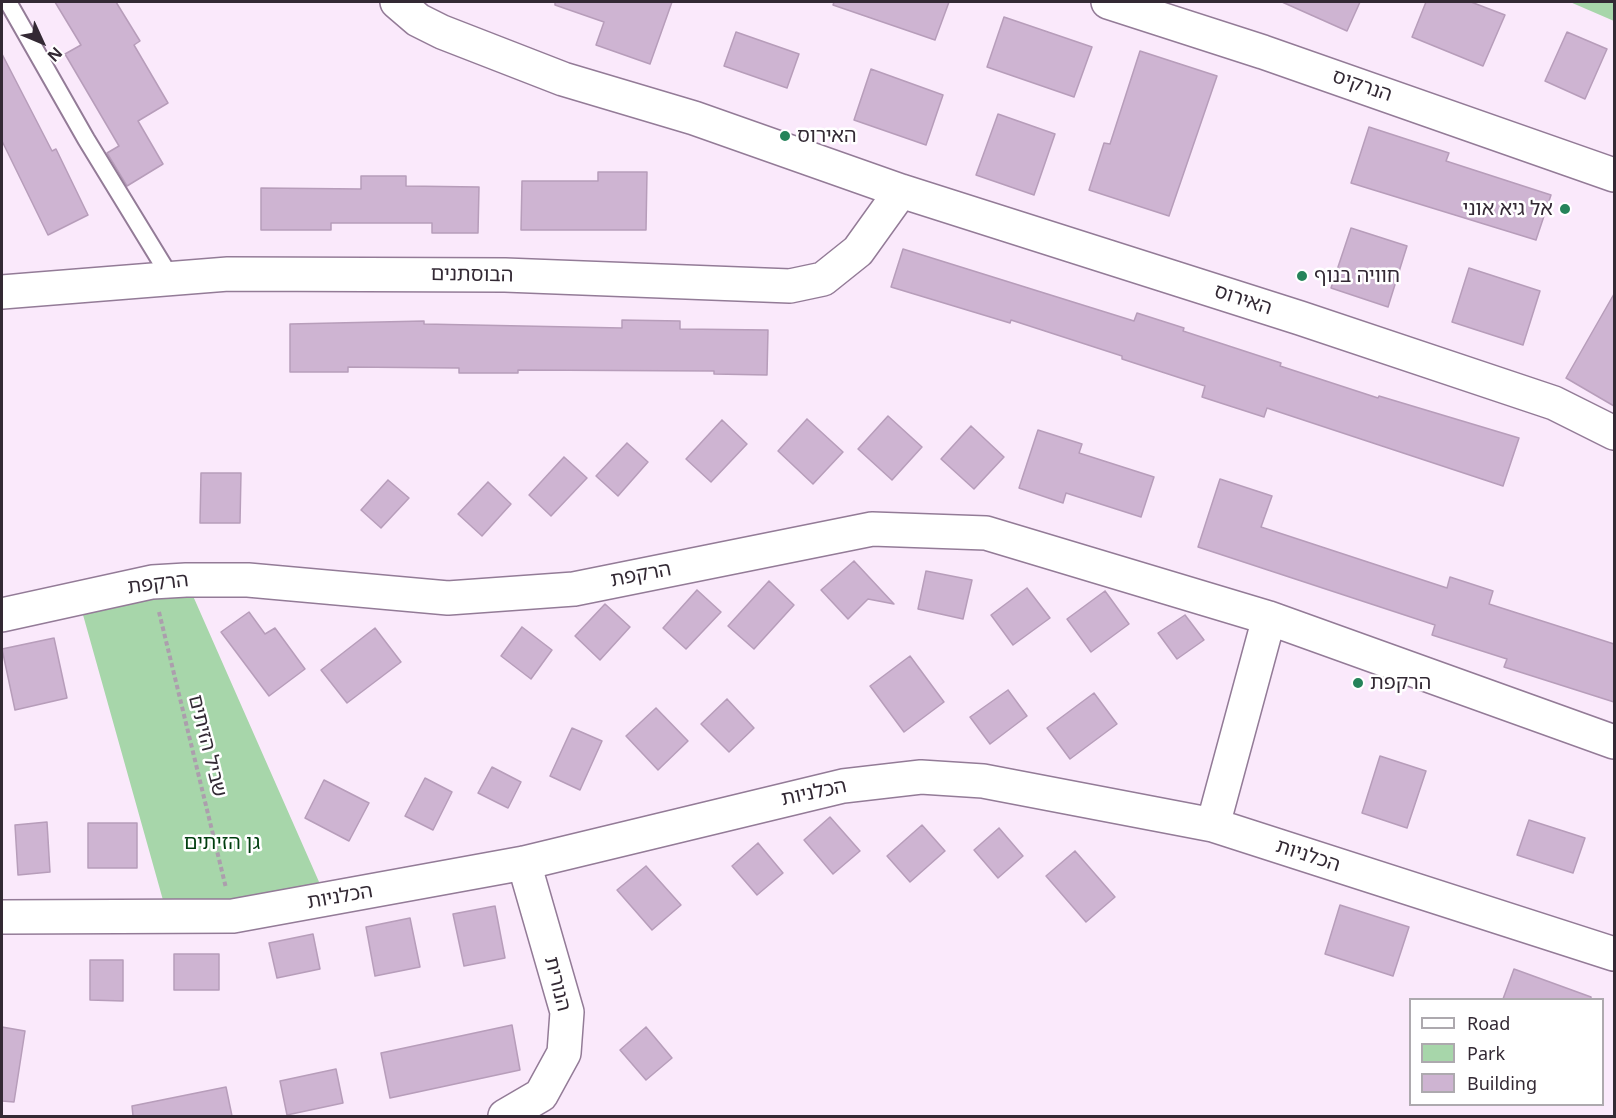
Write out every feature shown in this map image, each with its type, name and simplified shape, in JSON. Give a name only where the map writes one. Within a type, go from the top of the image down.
[{"type":"street","name":"האירוס","points":[[397,2],[418,20],[442,32],[563,79],[694,118],[902,191],[1300,318],[1543,399],[1614,433]]},
{"type":"street","name":"הנרקיס","points":[[1108,2],[1263,52],[1614,175]]},
{"type":"street","name":"הבוסתנים","points":[[2,292],[228,274],[493,275],[790,286],[823,279],[858,251],[902,191]]},
{"type":"street","name":"הרקפת","points":[[2,615],[152,582],[248,580],[448,598],[574,589],[872,529],[986,533],[1269,618],[1614,742]]},
{"type":"street","points":[[1213,825],[1269,618]]},
{"type":"street","name":"הכלניות","points":[[2,917],[233,916],[524,863],[843,786],[921,777],[982,781],[1213,825],[1614,954]]},
{"type":"street","name":"הנורית","points":[[505,1116],[541,1095],[564,1053],[567,1012],[524,863]]},
{"type":"lane","points":[[8,2],[86,139],[171,278]]},
{"type":"path","name":"שביל הזיתים","points":[[152,582],[233,916]]},
{"type":"green space","points":[[1570,2],[1614,2],[1614,21]]},
{"type":"green space","name":"גן הזיתים","points":[[186,580],[327,900],[168,918],[78,597]]},
{"type":"building","points":[[55,2],[116,2],[140,41],[134,45],[168,103],[138,121],[163,164],[127,186],[107,153],[119,146],[65,54],[81,45]]},
{"type":"building","points":[[555,2],[672,2],[650,64],[596,45],[604,22],[555,5]]},
{"type":"building","points":[[834,2],[949,2],[935,40],[833,5]]},
{"type":"building","points":[[1282,2],[1360,2],[1347,31]]},
{"type":"building","points":[[1426,2],[1471,2],[1505,15],[1483,66],[1412,37]]},
{"type":"building","points":[[1004,17],[1092,47],[1074,97],[987,67]]},
{"type":"building","points":[[736,32],[799,54],[787,88],[724,66]]},
{"type":"building","points":[[1567,32],[1607,49],[1585,99],[1545,81]]},
{"type":"building","points":[[1140,51],[1217,76],[1169,216],[1089,190],[1104,143],[1110,144]]},
{"type":"building","points":[[2,54],[52,151],[56,149],[88,215],[48,235],[2,141]]},
{"type":"building","points":[[871,69],[943,95],[926,145],[854,120]]},
{"type":"building","points":[[998,114],[1055,134],[1034,195],[976,175]]},
{"type":"building","points":[[1369,127],[1449,153],[1446,161],[1551,195],[1536,240],[1351,183]]},
{"type":"building","points":[[598,172],[647,172],[646,230],[521,230],[522,181],[598,181]]},
{"type":"building","points":[[361,176],[406,176],[406,186],[479,187],[478,233],[432,233],[432,223],[331,223],[331,230],[261,230],[261,188],[361,189]]},
{"type":"building","points":[[1351,228],[1407,246],[1388,307],[1331,288]]},
{"type":"building","points":[[903,249],[1134,321],[1137,313],[1184,328],[1183,331],[1281,363],[1280,366],[1378,398],[1379,396],[1519,438],[1503,486],[1267,408],[1264,417],[1202,397],[1205,386],[1122,359],[1122,356],[1011,320],[1010,323],[891,287]]},
{"type":"building","points":[[1469,268],[1540,291],[1523,345],[1452,322]]},
{"type":"building","points":[[1614,294],[1614,406],[1566,378]]},
{"type":"building","points":[[622,320],[680,321],[680,329],[768,330],[767,375],[714,374],[714,371],[518,370],[518,373],[459,373],[459,368],[348,367],[348,372],[290,372],[290,324],[424,321],[424,324],[622,328]]},
{"type":"building","points":[[888,416],[922,447],[892,480],[858,449]]},
{"type":"building","points":[[807,419],[843,452],[813,484],[778,451]]},
{"type":"building","points":[[722,420],[747,444],[711,482],[686,459]]},
{"type":"building","points":[[971,426],[1004,457],[974,489],[941,459]]},
{"type":"building","points":[[1038,430],[1082,444],[1079,453],[1154,477],[1141,517],[1066,493],[1063,503],[1019,488]]},
{"type":"building","points":[[627,443],[648,462],[618,496],[596,476]]},
{"type":"building","points":[[564,457],[587,478],[551,516],[529,495]]},
{"type":"building","points":[[201,473],[241,473],[240,523],[200,523]]},
{"type":"building","points":[[1220,479],[1272,496],[1261,527],[1447,588],[1450,577],[1493,591],[1489,604],[1614,644],[1614,702],[1504,667],[1507,659],[1432,635],[1435,625],[1198,547]]},
{"type":"building","points":[[388,480],[409,498],[381,528],[361,510]]},
{"type":"building","points":[[488,482],[511,504],[482,536],[458,514]]},
{"type":"building","points":[[854,561],[894,604],[868,599],[848,619],[821,590]]},
{"type":"building","points":[[926,571],[972,580],[963,619],[918,609]]},
{"type":"building","points":[[769,581],[794,605],[754,649],[728,626]]},
{"type":"building","points":[[1027,588],[1050,618],[1013,645],[991,615]]},
{"type":"building","points":[[697,590],[721,612],[686,649],[663,628]]},
{"type":"building","points":[[1105,591],[1129,624],[1091,652],[1067,619]]},
{"type":"building","points":[[605,604],[630,627],[600,660],[575,636]]},
{"type":"building","points":[[249,612],[265,634],[275,628],[305,669],[269,696],[221,632]]},
{"type":"building","points":[[1185,615],[1204,640],[1177,659],[1158,633]]},
{"type":"building","points":[[522,627],[552,650],[531,679],[501,656]]},
{"type":"building","points":[[375,628],[401,662],[347,703],[321,670]]},
{"type":"building","points":[[54,638],[67,698],[15,710],[2,649]]},
{"type":"building","points":[[910,656],[944,702],[904,732],[870,686]]},
{"type":"building","points":[[1008,690],[1027,716],[990,744],[970,717]]},
{"type":"building","points":[[1094,693],[1117,724],[1070,759],[1047,728]]},
{"type":"building","points":[[727,699],[754,728],[729,752],[701,724]]},
{"type":"building","points":[[656,708],[688,741],[658,770],[626,736]]},
{"type":"building","points":[[572,728],[602,741],[580,790],[550,776]]},
{"type":"building","points":[[1380,756],[1426,771],[1407,828],[1362,813]]},
{"type":"building","points":[[492,767],[521,782],[508,808],[478,793]]},
{"type":"building","points":[[425,778],[452,792],[433,830],[405,816]]},
{"type":"building","points":[[324,780],[369,803],[349,841],[305,818]]},
{"type":"building","points":[[830,817],[860,851],[833,874],[804,840]]},
{"type":"building","points":[[1529,820],[1585,838],[1573,873],[1517,855]]},
{"type":"building","points":[[47,822],[50,872],[18,875],[15,825]]},
{"type":"building","points":[[88,823],[137,823],[137,868],[88,868]]},
{"type":"building","points":[[922,825],[945,851],[910,882],[887,856]]},
{"type":"building","points":[[999,828],[1023,856],[998,878],[974,850]]},
{"type":"building","points":[[758,843],[783,873],[757,895],[732,866]]},
{"type":"building","points":[[1075,851],[1115,897],[1086,922],[1046,876]]},
{"type":"building","points":[[646,866],[681,905],[652,930],[617,890]]},
{"type":"building","points":[[1340,905],[1409,927],[1393,976],[1325,954]]},
{"type":"building","points":[[495,906],[505,958],[464,966],[453,914]]},
{"type":"building","points":[[410,918],[420,967],[375,976],[366,927]]},
{"type":"building","points":[[313,934],[320,969],[277,978],[269,943]]},
{"type":"building","points":[[174,954],[219,954],[219,990],[174,990]]},
{"type":"building","points":[[90,960],[123,960],[123,1001],[90,1000]]},
{"type":"building","points":[[1514,969],[1591,997],[1591,998],[1503,998]]},
{"type":"building","points":[[512,1025],[520,1070],[390,1098],[381,1053]]},
{"type":"building","points":[[2,1027],[25,1031],[14,1102],[2,1101]]},
{"type":"building","points":[[646,1027],[672,1058],[646,1080],[620,1050]]},
{"type":"building","points":[[336,1069],[343,1103],[287,1115],[280,1081]]},
{"type":"building","points":[[226,1087],[232,1116],[133,1116],[132,1106]]},
{"type":"place","name":"האירוס","points":[[785,136]]},
{"type":"place","name":"אל גיא אוני","points":[[1565,209]]},
{"type":"place","name":"חוויה בנוף","points":[[1302,276]]},
{"type":"place","name":"הרקפת","points":[[1358,683]]}]
